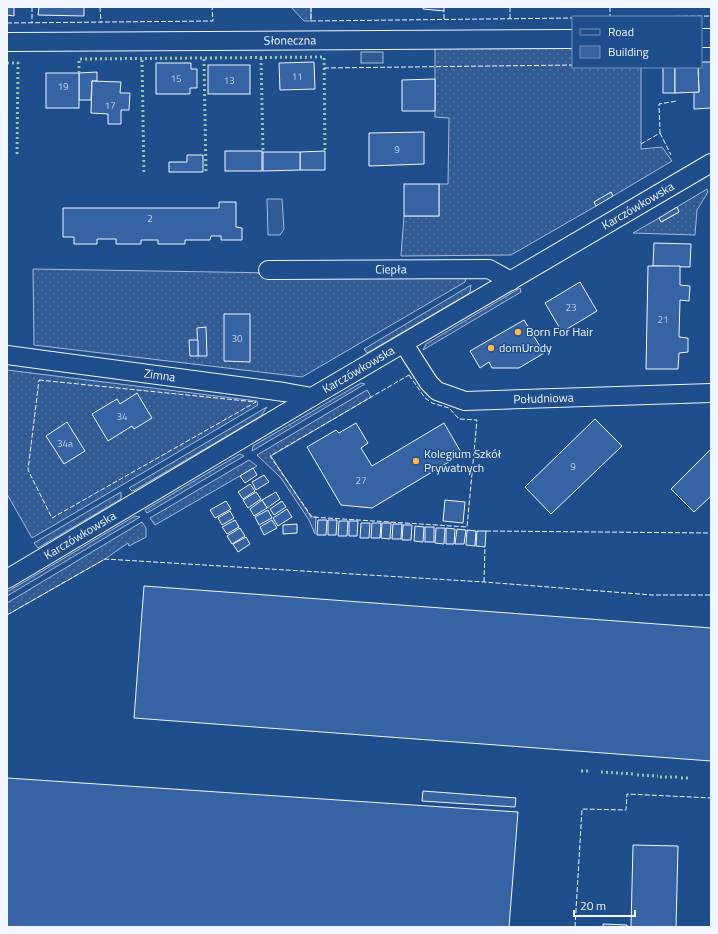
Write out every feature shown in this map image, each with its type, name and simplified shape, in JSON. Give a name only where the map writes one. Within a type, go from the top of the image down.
[{"type":"street","name":"Słoneczna","points":[[7,42],[572,39]]},
{"type":"street","name":"Karczówkowska","points":[[7,579],[312,397],[711,164]]},
{"type":"street","name":"Ciepła","points":[[268,270],[489,269],[511,281]]},
{"type":"street","name":"Południowa","points":[[404,344],[429,383],[437,391],[465,402],[711,393]]},
{"type":"street","name":"Zimna","points":[[7,354],[312,397]]},
{"type":"shaded area","points":[[291,7],[311,7],[311,21],[304,21]]},
{"type":"shaded area","points":[[572,46],[572,68],[641,68],[641,149],[662,147],[672,161],[613,196],[611,192],[596,206],[511,255],[401,256],[404,216],[439,216],[439,184],[448,184],[449,118],[435,117],[435,47]]},
{"type":"shaded area","points":[[361,52],[383,52],[383,63],[361,63]]},
{"type":"shaded area","points":[[707,189],[708,192],[697,210],[695,235],[633,233],[659,218],[662,222],[679,212],[677,207]]},
{"type":"shaded area","points":[[267,199],[282,199],[284,229],[280,235],[268,235]]},
{"type":"shaded area","points":[[33,269],[460,276],[466,278],[465,282],[302,377],[34,345]]},
{"type":"shaded area","points":[[471,285],[470,292],[468,294],[367,353],[364,349]]},
{"type":"shaded area","points":[[520,288],[521,292],[423,350],[426,344]]},
{"type":"shaded area","points":[[7,370],[257,401],[258,405],[32,538],[7,494]]},
{"type":"shaded area","points":[[361,383],[365,384],[252,451],[253,446]]},
{"type":"shaded area","points":[[367,390],[371,397],[271,456],[311,517],[316,517],[315,534],[309,520],[281,478],[257,455]]},
{"type":"shaded area","points":[[267,407],[261,416],[135,490],[132,491],[129,488]]},
{"type":"shaded area","points":[[240,454],[244,456],[147,513],[145,510]]},
{"type":"shaded area","points":[[249,460],[257,466],[155,525],[150,518]]},
{"type":"shaded area","points":[[121,492],[121,499],[38,548],[34,543]]},
{"type":"shaded area","points":[[135,516],[140,517],[7,596],[7,592]]},
{"type":"shaded area","points":[[142,522],[146,528],[146,537],[129,546],[128,543],[105,559],[7,615],[7,603]]},
{"type":"building","points":[[7,7],[14,7],[14,16],[7,15]]},
{"type":"building","points":[[39,7],[84,7],[84,16],[38,15]]},
{"type":"building","points":[[423,7],[444,7],[444,11],[423,9]]},
{"type":"building","points":[[314,62],[315,89],[280,90],[279,63]]},
{"type":"building","points":[[702,62],[711,62],[711,108],[694,109],[694,92],[699,92],[698,68],[702,68]]},
{"type":"building","points":[[156,63],[191,63],[191,69],[197,69],[197,88],[190,88],[190,94],[156,94]]},
{"type":"building","points":[[208,65],[250,65],[250,94],[208,94]]},
{"type":"building","points":[[663,68],[675,68],[675,93],[663,93]]},
{"type":"building","points":[[675,68],[698,68],[699,92],[675,93]]},
{"type":"building","points":[[97,72],[97,81],[92,81],[91,100],[79,100],[79,73]]},
{"type":"building","points":[[46,73],[79,73],[79,108],[46,108]]},
{"type":"building","points":[[435,79],[435,111],[402,111],[402,80]]},
{"type":"building","points":[[92,81],[121,82],[120,93],[130,93],[129,110],[121,110],[121,124],[108,124],[108,114],[91,113]]},
{"type":"building","points":[[424,132],[424,164],[369,166],[369,133]]},
{"type":"building","points":[[225,151],[262,151],[262,171],[225,171]]},
{"type":"building","points":[[325,151],[325,170],[300,170],[300,152]]},
{"type":"building","points":[[263,152],[300,152],[300,170],[263,171]]},
{"type":"building","points":[[187,155],[203,155],[203,172],[169,172],[169,162],[187,162]]},
{"type":"building","points":[[404,184],[439,184],[439,216],[404,216]]},
{"type":"building","points":[[611,192],[613,196],[596,206],[594,202]]},
{"type":"building","points":[[219,202],[236,202],[236,227],[242,228],[242,240],[221,240],[221,236],[211,236],[210,240],[185,240],[185,244],[158,244],[158,240],[141,240],[141,244],[116,244],[116,239],[97,239],[97,244],[74,244],[74,237],[63,237],[63,208],[219,208]]},
{"type":"building","points":[[677,207],[679,212],[661,222],[659,218]]},
{"type":"building","points":[[654,243],[691,244],[690,267],[653,266]]},
{"type":"building","points":[[648,266],[680,266],[680,285],[690,286],[689,301],[680,300],[679,337],[688,338],[688,352],[679,353],[678,369],[646,369]]},
{"type":"building","points":[[580,282],[597,311],[562,332],[545,303]]},
{"type":"building","points":[[224,314],[250,314],[250,362],[224,361]]},
{"type":"building","points":[[524,320],[544,353],[519,368],[492,368],[489,362],[480,368],[470,351]]},
{"type":"building","points":[[206,327],[207,356],[198,356],[197,328]]},
{"type":"building","points":[[189,340],[198,340],[198,356],[190,356]]},
{"type":"building","points":[[137,393],[152,418],[134,429],[132,426],[108,441],[92,414],[117,399],[120,404]]},
{"type":"building","points":[[595,419],[622,446],[551,514],[525,487]]},
{"type":"building","points":[[67,422],[85,451],[64,464],[46,436]]},
{"type":"building","name":"Kolegium Szkół Prywatnych","points":[[356,423],[368,443],[361,448],[372,466],[444,423],[462,454],[372,508],[341,505],[307,447],[336,430],[339,433]]},
{"type":"building","points":[[711,449],[711,496],[694,512],[671,489]]},
{"type":"building","points":[[253,468],[257,475],[245,483],[240,476]]},
{"type":"building","points":[[264,475],[269,482],[256,490],[252,482]]},
{"type":"building","points":[[250,484],[255,491],[243,499],[238,492]]},
{"type":"building","points":[[256,492],[261,499],[248,508],[243,500]]},
{"type":"building","points":[[276,492],[280,499],[267,508],[262,500]]},
{"type":"building","points":[[262,500],[267,508],[254,516],[250,509]]},
{"type":"building","points":[[445,500],[465,502],[463,523],[443,521]]},
{"type":"building","points":[[226,501],[231,509],[215,518],[210,510]]},
{"type":"building","points":[[282,501],[286,507],[274,515],[270,509]]},
{"type":"building","points":[[287,509],[292,517],[278,526],[273,518]]},
{"type":"building","points":[[268,510],[272,518],[259,525],[255,517]]},
{"type":"building","points":[[230,511],[234,518],[222,525],[218,518]]},
{"type":"building","points":[[235,520],[239,527],[227,534],[222,527]]},
{"type":"building","points":[[272,520],[277,528],[264,535],[260,527]]},
{"type":"building","points":[[318,520],[327,520],[326,535],[317,535]]},
{"type":"building","points":[[328,520],[337,520],[336,535],[328,535]]},
{"type":"building","points":[[339,521],[348,521],[347,536],[338,536]]},
{"type":"building","points":[[349,521],[358,521],[357,536],[349,536]]},
{"type":"building","points":[[361,523],[370,523],[369,538],[360,538]]},
{"type":"building","points":[[372,523],[381,523],[380,538],[371,538]]},
{"type":"building","points":[[382,523],[391,523],[390,539],[381,538]]},
{"type":"building","points":[[297,524],[297,533],[283,534],[283,525]]},
{"type":"building","points":[[393,524],[402,524],[401,539],[392,539]]},
{"type":"building","points":[[403,525],[412,525],[411,540],[402,540]]},
{"type":"building","points":[[415,526],[424,527],[423,542],[414,541]]},
{"type":"building","points":[[425,527],[434,527],[434,542],[425,542]]},
{"type":"building","points":[[240,528],[245,536],[232,544],[227,536]]},
{"type":"building","points":[[436,528],[445,528],[444,544],[435,543]]},
{"type":"building","points":[[446,528],[455,529],[454,544],[446,544]]},
{"type":"building","points":[[457,529],[466,530],[464,544],[455,544]]},
{"type":"building","points":[[467,530],[476,531],[475,546],[466,545]]},
{"type":"building","points":[[477,531],[486,531],[485,547],[476,546]]},
{"type":"building","points":[[246,537],[250,544],[238,552],[233,544]]},
{"type":"building","points":[[144,586],[711,628],[711,761],[134,718]]},
{"type":"building","points":[[7,778],[518,812],[509,927],[7,927]]},
{"type":"building","points":[[423,791],[516,798],[515,807],[422,801]]},
{"type":"building","points":[[633,845],[678,846],[676,927],[631,927]]},
{"type":"building","points":[[603,924],[627,925],[627,927],[603,927]]},
{"type":"hedge","points":[[79,73],[79,59],[324,57],[325,151]]},
{"type":"hedge","points":[[261,58],[263,152]]},
{"type":"hedge","points":[[204,59],[206,174]]},
{"type":"hedge","points":[[142,60],[144,175]]},
{"type":"hedge","points":[[7,63],[18,63],[17,154]]},
{"type":"hedge","points":[[581,771],[591,771]]},
{"type":"hedge","points":[[601,772],[635,774]]},
{"type":"hedge","points":[[637,775],[658,776]]},
{"type":"hedge","points":[[660,777],[678,777]]},
{"type":"hedge","points":[[681,778],[689,778]]},
{"type":"fence","points":[[32,7],[32,23]]},
{"type":"fence","points":[[100,7],[101,22]]},
{"type":"fence","points":[[7,23],[213,21],[212,7]]},
{"type":"fence","points":[[311,7],[311,21],[572,18]]},
{"type":"fence","points":[[510,7],[510,18]]},
{"type":"fence","points":[[610,7],[610,16]]},
{"type":"fence","points":[[444,11],[444,19]]},
{"type":"fence","points":[[702,16],[711,16]]},
{"type":"fence","points":[[324,68],[572,65]]},
{"type":"fence","points":[[641,144],[660,133],[659,104],[677,101]]},
{"type":"fence","points":[[660,133],[671,155]]},
{"type":"fence","points":[[409,375],[425,398],[432,403],[449,408],[459,419],[477,420],[467,527],[312,517],[270,456],[409,375]]},
{"type":"fence","points":[[39,380],[256,402],[52,518],[28,470],[39,380]]},
{"type":"fence","points":[[486,531],[711,533]]},
{"type":"fence","points":[[484,582],[485,547]]},
{"type":"fence","points":[[7,615],[105,559],[484,582],[652,595],[711,595]]},
{"type":"fence","points":[[575,927],[582,809],[626,810],[627,794],[711,798]]},
{"type":"place","name":"Born For Hair","points":[[518,332]]},
{"type":"place","name":"domUrody","points":[[491,348]]},
{"type":"place","name":"Kolegium Szkół Prywatnych","points":[[416,461]]}]
